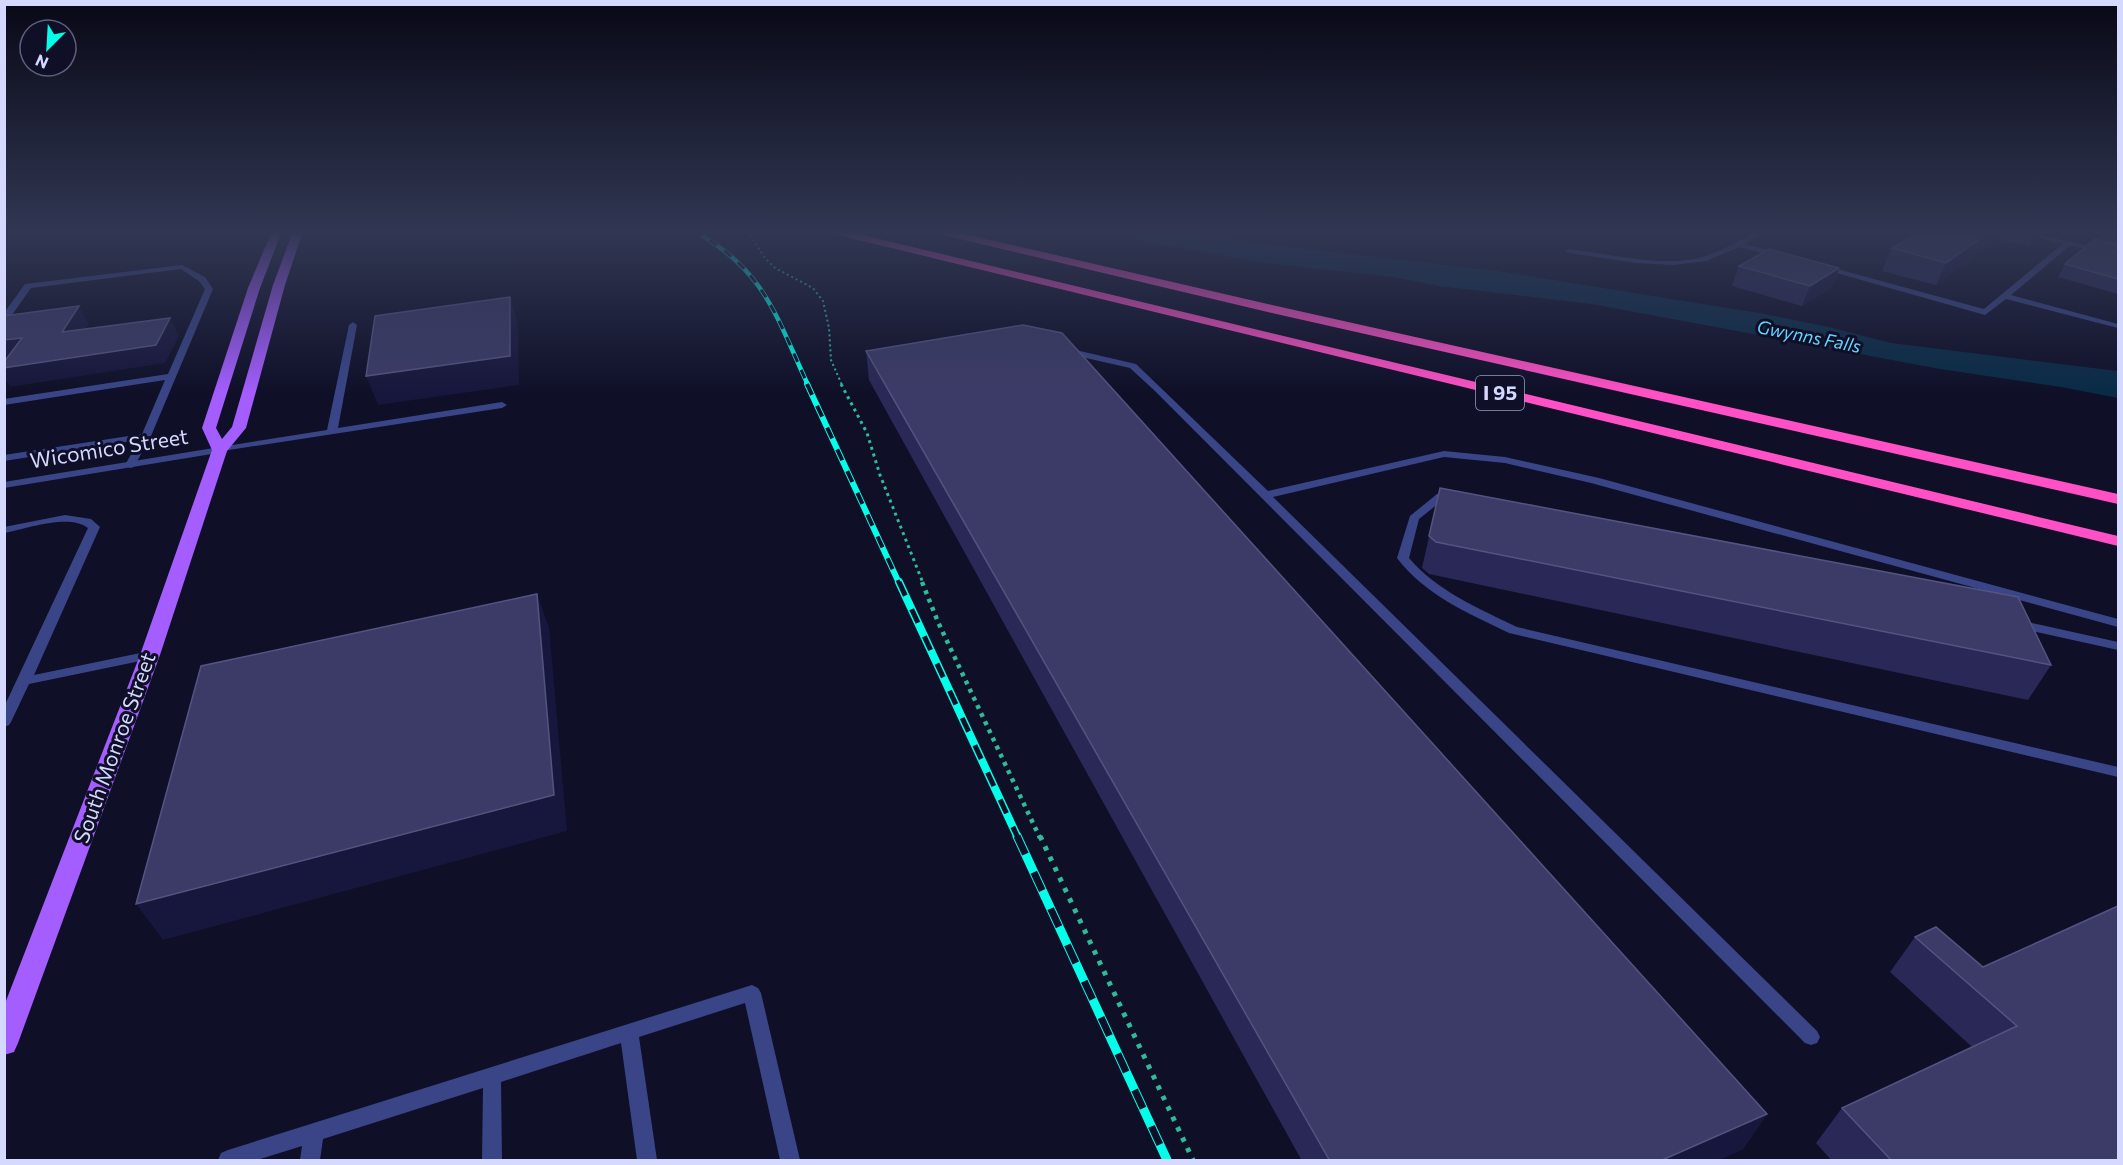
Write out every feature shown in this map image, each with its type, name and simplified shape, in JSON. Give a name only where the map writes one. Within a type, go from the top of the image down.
[{"type":"highway","name":"I 95","points":[[1057,285],[2118,541]]},
{"type":"highway","name":"I 95","points":[[1171,285],[2116,499]]},
{"type":"main road","points":[[220,450],[209,428],[255,285]]},
{"type":"main road","name":"South Monroe Street","points":[[4,1043],[150,655],[220,450],[239,428],[279,285]]},
{"type":"street","points":[[4,320],[28,286],[33,285]]},
{"type":"street","points":[[130,465],[146,436],[172,376],[209,289],[206,285]]},
{"type":"street","points":[[1887,285],[1984,312],[2018,285]]},
{"type":"street","points":[[2005,296],[2118,326]]},
{"type":"street","points":[[332,432],[353,325]]},
{"type":"street","points":[[1059,350],[1132,366],[1266,495],[1811,1037]]},
{"type":"street","points":[[4,402],[172,376]]},
{"type":"street","name":"Wicomico Street","points":[[4,486],[502,405]]},
{"type":"street","points":[[4,458],[146,436]]},
{"type":"street","points":[[1266,495],[1444,454],[1474,455],[1519,462],[2118,623]]},
{"type":"street","points":[[1463,493],[1441,496],[1414,518],[1403,558],[1414,573],[1464,606],[1513,630],[2118,772]]},
{"type":"street","points":[[4,530],[81,518],[90,521],[94,527],[4,722]]},
{"type":"street","points":[[2007,621],[2118,646]]},
{"type":"street","points":[[24,681],[150,655]]},
{"type":"street","points":[[228,1161],[752,993],[790,1161]]},
{"type":"street","points":[[629,1032],[646,1161]]},
{"type":"street","points":[[492,1076],[492,1161]]},
{"type":"street","points":[[310,1161],[314,1133]]},
{"type":"path","points":[[808,285],[823,301],[829,328],[831,360],[850,404],[867,433],[880,475],[938,622],[1193,1161]]},
{"type":"water","name":"Gwynns Falls","points":[[1435,285],[1587,285],[1759,313],[1829,327],[1891,343],[2118,371],[2118,398],[1940,369],[1592,304]]},
{"type":"building","points":[[510,297],[510,356],[366,376],[375,316]]},
{"type":"building","points":[[79,306],[62,332],[170,318],[156,345],[4,368],[4,362],[22,338],[4,340],[4,316]]},
{"type":"building","points":[[1023,325],[1062,333],[1767,1114],[1660,1161],[1330,1161],[866,351]]},
{"type":"building","points":[[1440,488],[2018,597],[2051,665],[1436,542],[1429,536]]},
{"type":"building","points":[[537,594],[554,795],[136,904],[201,666]]},
{"type":"building","points":[[2118,906],[2118,1161],[1892,1161],[1842,1108],[2017,1026],[1915,937],[1936,927],[1983,967]]},
{"type":"railway","points":[[758,285],[777,316],[808,385]]},
{"type":"railway","points":[[807,384],[899,583]]},
{"type":"railway","points":[[899,582],[1018,838]]},
{"type":"railway","points":[[1017,836],[1167,1160]]}]
